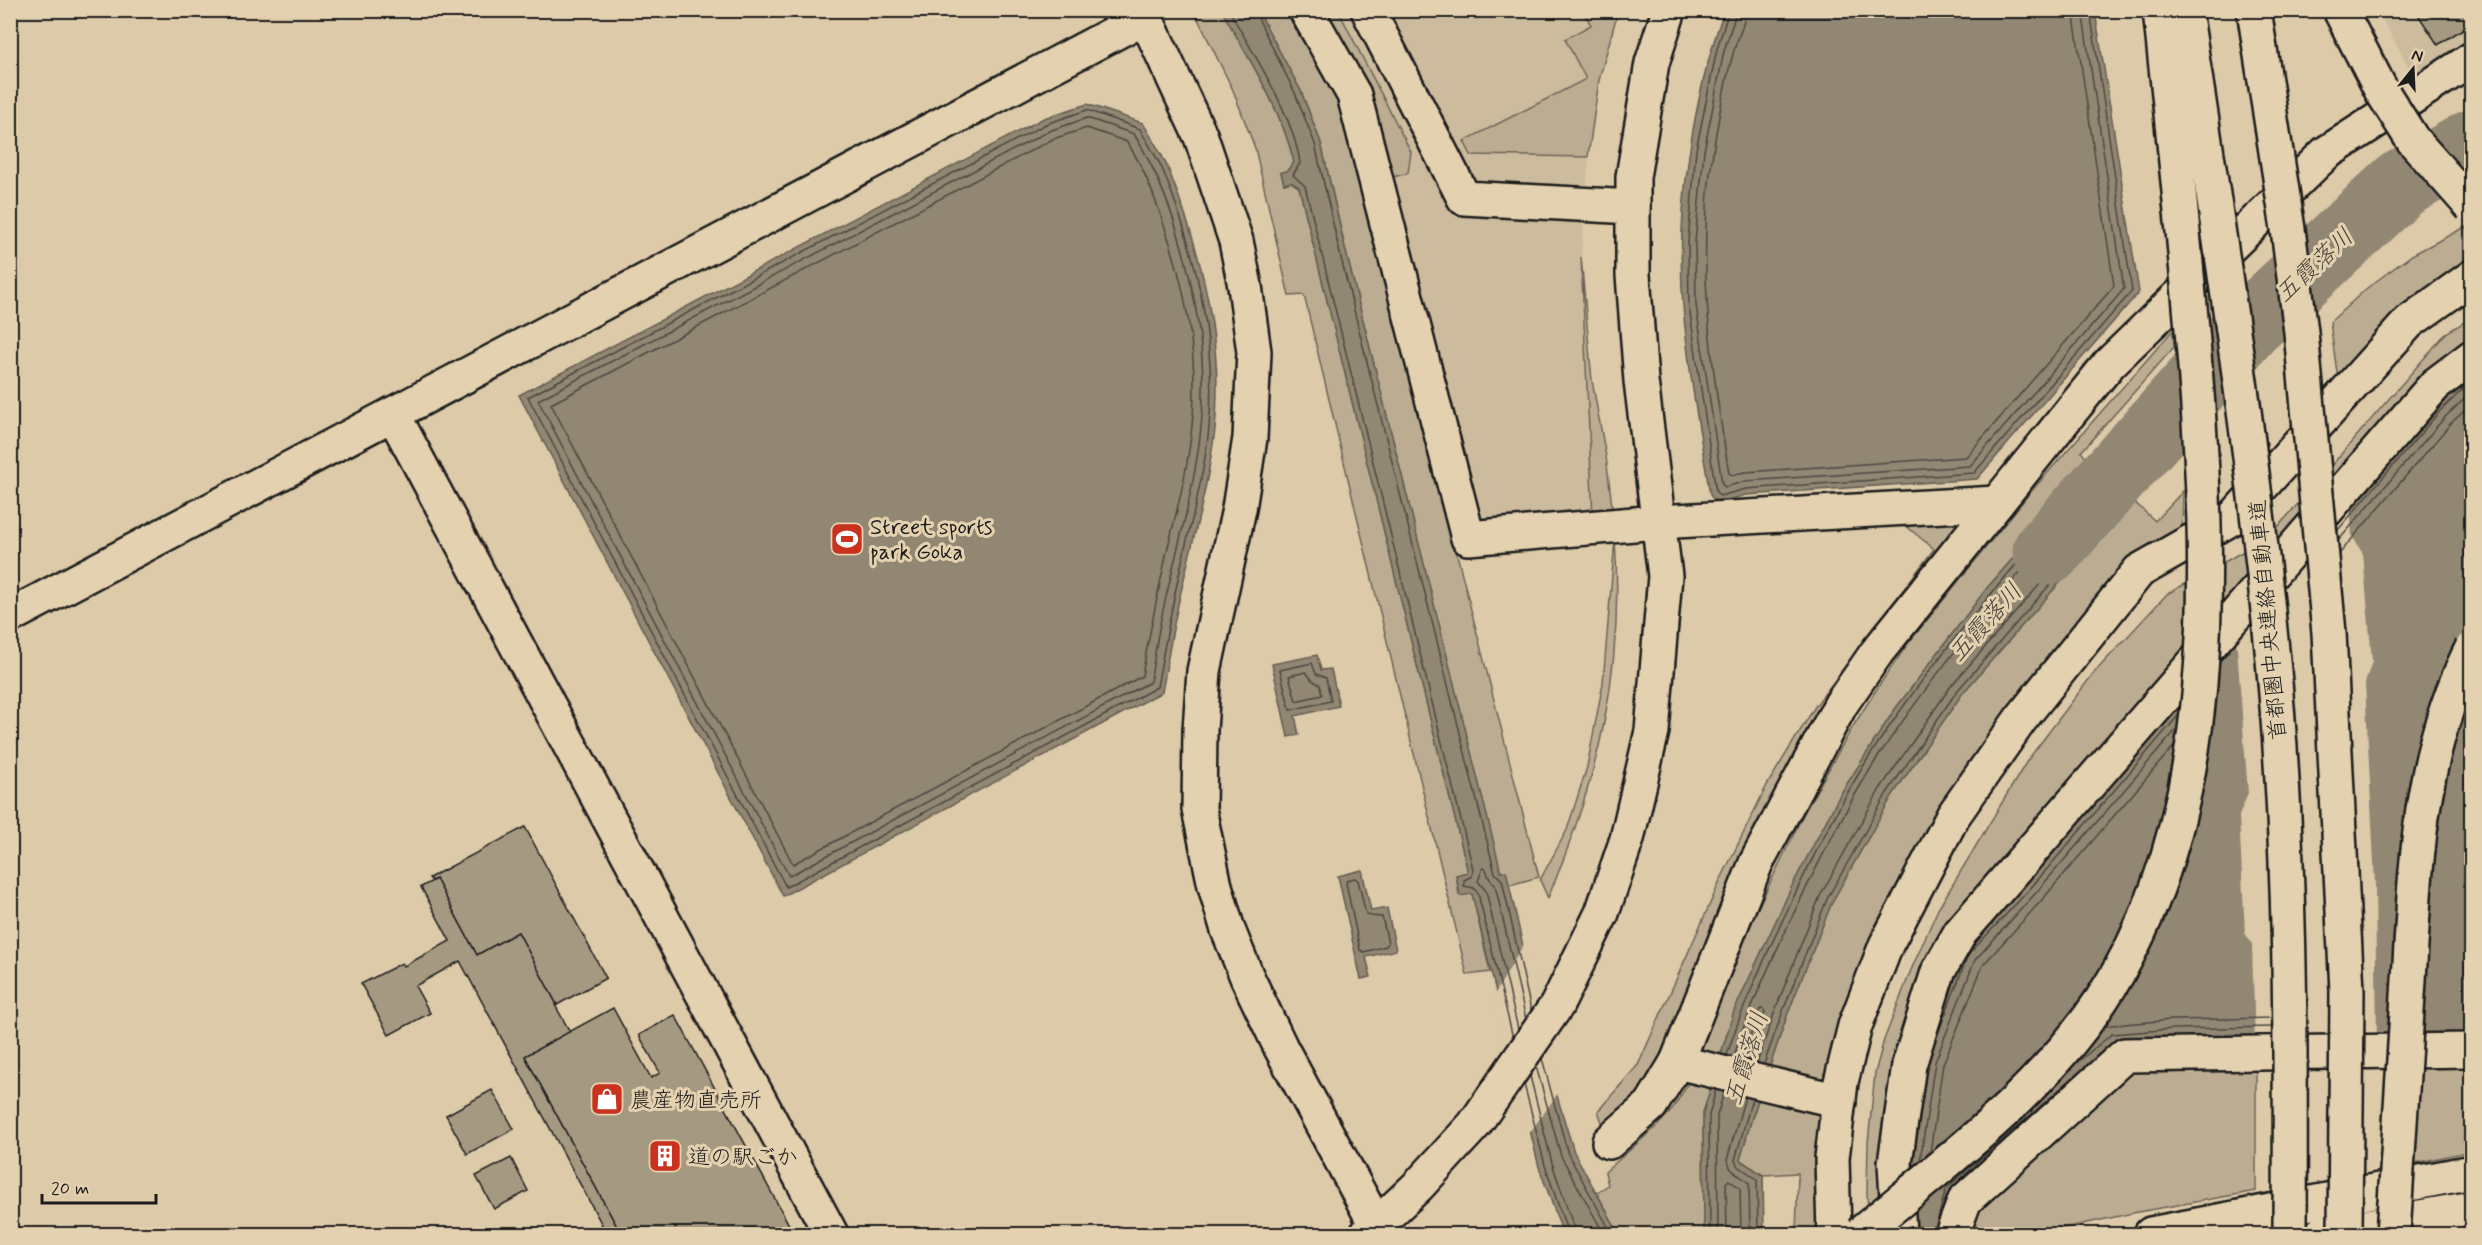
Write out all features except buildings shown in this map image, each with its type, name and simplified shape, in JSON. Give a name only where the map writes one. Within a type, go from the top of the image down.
[{"type":"main road","points":[[1306,10],[1354,95],[1468,538],[1658,522],[1997,503]]},
{"type":"main road","points":[[1368,10],[1464,198],[1633,207]]},
{"type":"main road","points":[[10,616],[1144,14],[1201,137],[1236,241],[1254,352],[1250,438],[1239,509],[1204,671],[1200,730],[1199,809],[1215,886],[1228,930],[1247,977],[1375,1232],[1451,1152],[1489,1104],[1557,1005],[1602,913],[1628,839],[1652,731],[1665,576],[1641,381],[1633,275],[1633,177],[1652,63],[1669,10]]},
{"type":"main road","points":[[1860,1234],[2015,1104],[2066,1048],[2102,999],[2132,948],[2156,890],[2177,821],[2192,750],[2206,589],[2200,428],[2183,226],[2160,10]]},
{"type":"main road","name":"首都圏中央連絡自動車道","points":[[2185,10],[2248,431],[2273,662],[2283,802],[2289,952],[2290,1234]]},
{"type":"main road","points":[[2254,10],[2299,321],[2329,633],[2347,991],[2345,1234]]},
{"type":"main road","points":[[2340,10],[2381,90],[2412,140],[2472,207]]},
{"type":"main road","points":[[1609,1142],[1652,1105],[1677,1062],[1756,863],[1841,704],[1877,652],[2109,364],[2326,153],[2472,59]]},
{"type":"main road","points":[[1833,1234],[1832,1158],[1839,1101],[1855,1026],[1886,945],[1953,816],[2020,720],[2139,571],[2234,517],[2409,322],[2472,278]]},
{"type":"main road","points":[[1899,1234],[1895,1163],[1909,1065],[1938,972],[1960,933],[2435,385],[2472,357]]},
{"type":"main road","points":[[393,414],[831,1234]]},
{"type":"main road","points":[[2393,1234],[2416,856],[2424,789],[2444,713],[2472,648]]},
{"type":"main road","points":[[1952,1234],[1965,1200],[2124,1055],[2472,1050]]},
{"type":"main road","points":[[1677,1062],[1839,1101]]},
{"type":"main road","points":[[2151,1234],[2472,1172]]},
{"type":"main road","points":[[2321,1234],[2472,1208]]},
{"type":"shaded area","points":[[1194,11],[1222,11],[1273,103],[1288,142],[1294,162],[1287,171],[1281,172],[1284,184],[1291,182],[1299,187],[1468,872],[1456,875],[1459,895],[1472,893],[1490,972],[1467,975],[1304,295],[1289,296],[1255,148],[1233,90]]},
{"type":"shaded area","points":[[1258,11],[1291,11],[1343,106],[1539,877],[1509,885],[1506,872],[1501,873],[1346,252],[1321,143],[1301,91]]},
{"type":"shaded area","points":[[1323,11],[1618,11],[1599,80],[1590,143],[1581,257],[1592,381],[1606,457],[1613,515],[1476,525]]},
{"type":"shaded area","points":[[1323,11],[1339,12],[1411,152],[1408,173],[1390,178]]},
{"type":"shaded area","points":[[1583,11],[1618,11],[1599,80],[1588,157],[1471,155],[1464,141],[1586,79],[1565,39],[1591,25]]},
{"type":"shaded area","points":[[2378,11],[2471,11],[2471,40],[2414,77]]},
{"type":"shaded area","points":[[2465,227],[2471,233],[2471,261],[2464,261],[2400,309],[2338,380],[2330,322],[2367,288],[2412,255]]},
{"type":"shaded area","points":[[1581,257],[1592,381],[1606,456],[1613,515],[1593,517]]},
{"type":"shaded area","points":[[2471,318],[2471,344],[2226,603],[2034,820],[2028,837],[1943,936],[1885,1234],[1869,1234],[1868,1143],[1875,1073],[1884,1040],[1938,909],[2027,761],[2093,674],[2167,594],[2251,547],[2277,528],[2446,333]]},
{"type":"shaded area","points":[[2173,330],[2174,347],[2081,452],[2095,465],[1987,588],[1893,712],[1840,795],[1793,884],[1734,1011],[1703,1113],[1704,1234],[1619,1234],[1597,1193],[1608,1185],[1605,1172],[1672,1110],[1690,1080],[1699,1058],[1702,1039],[1743,939],[1803,815],[1852,728],[1907,645],[2029,494]]},
{"type":"shaded area","points":[[2183,491],[2182,531],[2058,647],[1982,744],[1919,845],[1877,927],[1827,1080],[1810,1107],[1822,1119],[1821,1234],[1796,1234],[1798,1173],[1763,1175],[1740,1160],[1788,1013],[1832,902],[1892,796],[1962,694],[2132,500],[2155,521]]},
{"type":"shaded area","points":[[1954,518],[1963,526],[1875,643],[1657,1070],[1642,1093],[1606,1133],[1598,1111],[1638,1065],[1721,879],[1767,785],[1816,705],[1934,549],[1900,521]]},
{"type":"shaded area","points":[[1615,539],[1616,634],[1604,723],[1581,809],[1548,898],[1540,880],[1567,830],[1587,767],[1603,683]]},
{"type":"shaded area","points":[[2471,1061],[2471,1151],[2415,1163],[2421,1062]]},
{"type":"shaded area","points":[[2256,1064],[2256,1191],[2138,1212],[2036,1234],[1964,1234],[1972,1207],[2121,1071]]},
{"type":"shaded area","points":[[2471,1224],[2471,1234],[2411,1234]]},
{"type":"water","points":[[1222,11],[1258,11],[1301,91],[1321,143],[1346,252],[1501,872],[1506,871],[1557,1096],[1574,1152],[1619,1234],[1563,1234],[1539,1167],[1472,894],[1460,896],[1456,875],[1468,872],[1299,187],[1291,182],[1284,184],[1281,172],[1287,171],[1294,162],[1273,103]]},
{"type":"water","points":[[1724,11],[2095,11],[2139,292],[1977,479],[1746,495],[1716,503],[1710,495],[1685,329],[1681,269],[1682,232],[1684,194],[1695,119],[1703,82]]},
{"type":"water","points":[[1087,104],[1143,123],[1161,153],[1181,201],[1191,233],[1213,330],[1217,396],[1215,429],[1207,480],[1178,604],[1162,692],[783,896],[519,395],[1044,118]]},
{"type":"water","points":[[2471,129],[2471,159],[2407,196],[2258,337],[2251,313],[2394,173]]},
{"type":"water","points":[[2471,373],[2471,1038],[2115,1047],[1950,1193],[1941,1234],[1908,1234],[1907,1154],[1922,1059],[1963,952],[2024,886],[2436,407]]},
{"type":"water","points":[[2095,465],[2132,500],[1962,694],[1892,796],[1832,902],[1788,1013],[1740,1160],[1763,1175],[1764,1234],[1704,1234],[1703,1113],[1734,1011],[1793,884],[1840,795],[1893,712],[1987,588]]},
{"type":"water","points":[[1317,655],[1321,670],[1331,669],[1339,706],[1295,716],[1299,735],[1288,737],[1272,664]]},
{"type":"water","points":[[1362,870],[1371,911],[1387,908],[1396,950],[1366,957],[1371,977],[1361,979],[1338,876]]},
{"type":"pier","points":[[2319,242],[2324,278],[2260,339],[2256,339],[2249,311]]},
{"type":"pier","points":[[2350,502],[2352,536],[2363,554],[2372,661],[2365,683],[2375,884],[2377,1042],[2255,1044],[2252,944],[2245,933],[2239,816],[2248,793],[2236,635]]},
{"type":"pier","points":[[1525,942],[1559,1092],[1528,1135],[1493,997]]},
{"type":"waterway","name":"五霞落川","points":[[2047,551],[2249,325],[2400,185],[2472,144]]},
{"type":"place","name":"Street sports park Goka","points":[[847,539]]},
{"type":"place","name":"農産物直売所","points":[[607,1099]]},
{"type":"place","name":"道の駅ごか","points":[[665,1156]]}]
